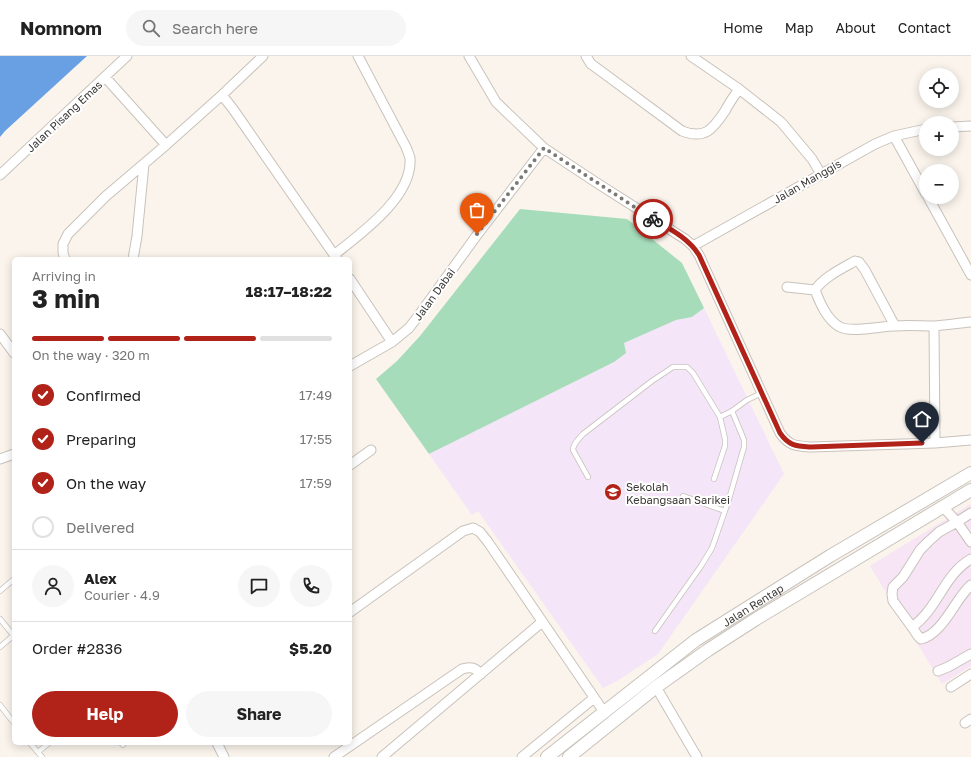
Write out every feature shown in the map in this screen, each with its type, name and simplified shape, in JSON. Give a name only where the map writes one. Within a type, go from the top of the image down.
[{"type":"main road","name":"Jalan Rentap","points":[[547,757],[696,640],[830,556],[971,473]]},
{"type":"main road","name":"Jalan Rentap","points":[[569,757],[656,687],[708,650],[756,619],[942,506],[971,490]]},
{"type":"street","name":"Jalan Pisang Emas","points":[[0,175],[127,56]]},
{"type":"street","points":[[64,257],[63,244],[68,234],[106,196],[166,145],[263,56]]},
{"type":"street","points":[[222,95],[335,257],[378,219],[392,203],[404,185],[409,172],[410,158],[406,147],[358,56]]},
{"type":"street","points":[[469,56],[496,102],[544,148],[685,239],[693,246],[699,255],[784,440],[797,446],[811,447],[935,443],[971,440]]},
{"type":"street","points":[[586,56],[591,64],[682,131],[690,134],[702,134],[716,125],[739,89]]},
{"type":"street","points":[[691,56],[701,59],[781,122],[812,159],[821,174]]},
{"type":"street","points":[[105,77],[166,145]]},
{"type":"street","points":[[959,127],[971,126]]},
{"type":"street","name":"Jalan Manggis","points":[[693,246],[875,144],[894,136],[919,131]]},
{"type":"street","points":[[894,136],[919,181]]},
{"type":"street","name":"Jalan Dabai","points":[[352,365],[392,342],[408,328],[477,234],[544,148]]},
{"type":"street","points":[[133,257],[144,164]]},
{"type":"street","points":[[932,204],[971,275]]},
{"type":"street","points":[[815,290],[819,284],[828,277],[855,261],[859,262],[865,270],[895,326]]},
{"type":"street","points":[[352,282],[392,342]]},
{"type":"street","points":[[787,287],[815,290]]},
{"type":"street","points":[[815,290],[819,302],[826,314],[840,327],[846,329],[895,326],[934,326],[971,322]]},
{"type":"street","points":[[934,326],[935,443]]},
{"type":"street","points":[[0,334],[12,350]]},
{"type":"street","points":[[352,464],[371,450]]},
{"type":"street","points":[[0,459],[12,455]]},
{"type":"street","points":[[942,506],[957,522],[971,542]]},
{"type":"street","points":[[971,512],[939,532],[920,550],[903,577],[893,587],[893,601],[921,639],[930,635],[940,626],[960,597],[971,585]]},
{"type":"street","points":[[352,611],[463,531],[473,528],[480,532],[488,542],[604,712]]},
{"type":"street","points":[[912,627],[931,609],[951,577],[965,562],[971,559]]},
{"type":"street","points":[[382,757],[542,622]]},
{"type":"street","points":[[938,670],[948,668],[971,654]]},
{"type":"street","points":[[352,745],[462,669],[468,667],[473,668],[481,674]]},
{"type":"street","points":[[951,687],[971,674]]},
{"type":"street","points":[[656,687],[689,742],[693,756]]},
{"type":"street","points":[[522,757],[594,698]]},
{"type":"street","points":[[218,745],[224,757]]},
{"type":"street","points":[[334,757],[351,745]]},
{"type":"lane","points":[[588,477],[573,450],[573,446],[583,434],[652,381],[673,367],[687,367],[693,373],[720,417],[725,446],[714,478]]},
{"type":"lane","points":[[720,417],[732,411],[747,400],[762,393]]},
{"type":"lane","points":[[655,632],[712,548],[725,511],[744,447],[744,440],[732,411]]},
{"type":"lane","points":[[683,496],[725,511]]},
{"type":"lane","points":[[0,591],[12,581]]},
{"type":"lane","points":[[0,619],[12,634]]},
{"type":"lane","points":[[0,647],[12,638]]},
{"type":"lane","points":[[0,705],[12,720]]},
{"type":"lane","points":[[32,745],[42,757]]},
{"type":"lane","points":[[38,752],[47,745]]},
{"type":"shaded area","name":"Sekolah Kebangsaan Sarikei","points":[[704,308],[784,474],[658,654],[617,681],[603,688],[478,511],[472,515],[429,454],[614,362],[624,343],[676,320],[692,317]]},
{"type":"shaded area","points":[[971,504],[971,666],[942,684],[870,566]]},
{"type":"green space","points":[[520,209],[627,219],[682,263],[704,308],[692,317],[676,320],[624,343],[626,353],[614,362],[429,454],[376,379],[397,361],[420,336]]},
{"type":"water","points":[[0,56],[87,56],[0,137]]},
{"type":"way so far","points":[[477,234],[544,148],[653,219]]},
{"type":"place","name":"Sekolah Kebangsaan Sarikei","points":[[613,492]]},
{"type":"route","points":[[653,219],[685,239],[693,246],[699,255],[784,440],[797,446],[811,447],[922,443]]}]
